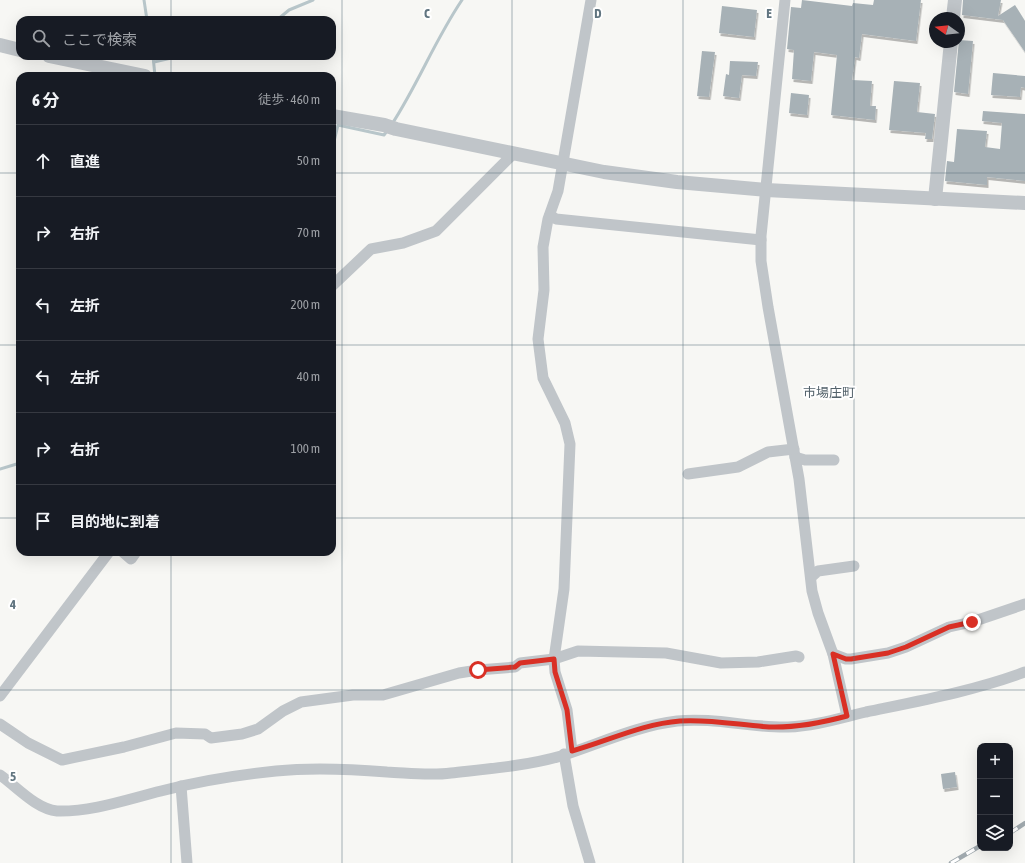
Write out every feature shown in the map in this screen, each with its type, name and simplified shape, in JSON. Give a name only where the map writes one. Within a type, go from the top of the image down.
[{"type":"street","points":[[590,863],[573,806],[568,752],[567,710],[555,672],[554,659],[564,589],[570,451],[565,423],[546,386],[540,368],[538,339],[544,290],[543,247],[550,215],[558,191],[591,0]]},
{"type":"street","points":[[785,0],[761,240],[761,261],[768,308],[795,453],[812,590],[818,614],[833,654],[847,716]]},
{"type":"street","points":[[954,12],[955,0]]},
{"type":"street","points":[[0,45],[16,49]]},
{"type":"street","points":[[935,199],[950,48]]},
{"type":"street","points":[[68,60],[126,72]]},
{"type":"street","points":[[336,117],[563,163],[657,180],[766,190],[1025,203]]},
{"type":"street","points":[[336,282],[371,249],[403,243],[436,231],[514,153]]},
{"type":"street","points":[[550,215],[556,218],[761,240]]},
{"type":"street","points":[[688,474],[738,467],[768,452],[795,453],[805,460],[834,460]]},
{"type":"street","points":[[0,696],[106,556]]},
{"type":"street","points":[[811,577],[818,571],[854,566]]},
{"type":"street","points":[[833,654],[846,659],[851,659],[888,653],[906,647],[949,627],[972,622],[1025,604]]},
{"type":"street","points":[[0,724],[28,743],[62,760],[124,747],[176,733],[205,734],[211,738],[242,734],[258,729],[283,711],[301,702],[353,695],[382,695],[460,673],[515,667],[520,663],[554,659],[578,651],[666,653],[721,663],[758,662],[796,656],[799,657]]},
{"type":"street","points":[[0,775],[39,805],[54,810],[82,809],[181,786],[238,776],[301,769],[355,770],[421,775],[450,774],[526,763],[600,743],[622,733],[679,721],[719,721],[786,727],[806,726],[993,683],[1025,672]]},
{"type":"street","points":[[181,786],[187,863]]},
{"type":"building","points":[[802,0],[852,6],[853,3],[873,5],[874,0],[921,0],[916,41],[862,34],[859,58],[855,57],[852,80],[872,81],[870,106],[876,106],[875,120],[831,115],[837,55],[814,52],[811,81],[792,79],[794,50],[787,49],[791,7],[801,8]]},
{"type":"building","points":[[963,0],[1001,0],[998,16],[1015,5],[1025,21],[1025,52],[1003,20],[965,15],[965,12],[962,12]]},
{"type":"building","points":[[722,6],[757,10],[754,37],[719,33]]},
{"type":"building","points":[[965,40],[973,41],[968,94],[954,92],[958,48],[965,48]]},
{"type":"building","points":[[702,51],[715,52],[709,97],[697,96]]},
{"type":"building","points":[[730,61],[758,62],[756,76],[742,75],[739,98],[723,96],[726,74],[729,75]]},
{"type":"building","points":[[993,73],[1025,76],[1025,88],[1021,87],[1020,97],[991,95]]},
{"type":"building","points":[[894,81],[920,83],[917,112],[935,114],[932,139],[925,139],[926,133],[889,130]]},
{"type":"building","points":[[791,93],[809,95],[807,115],[789,113]]},
{"type":"building","points":[[983,111],[1025,114],[1025,181],[987,177],[987,185],[945,181],[947,161],[954,162],[957,129],[987,131],[985,147],[1000,149],[1002,123],[982,121]]},
{"type":"building","points":[[955,772],[957,787],[943,789],[941,774]]},
{"type":"waterway","points":[[144,0],[146,16]]},
{"type":"waterway","points":[[282,16],[289,10],[313,0]]},
{"type":"waterway","points":[[392,124],[452,15],[462,0]]},
{"type":"waterway","points":[[153,60],[155,72]]},
{"type":"waterway","points":[[154,62],[163,60]]},
{"type":"waterway","points":[[336,133],[338,125],[384,135],[387,131]]},
{"type":"waterway","points":[[0,469],[16,464]]},
{"type":"railway","points":[[1013,831],[1025,823]]},
{"type":"railway","points":[[951,863],[977,848]]},
{"type":"district","name":"市場庄町","points":[[829,392]]},
{"type":"route","points":[[478,670],[515,667],[520,663],[554,659],[555,672],[567,710],[568,730],[572,751],[600,743],[622,733],[679,721],[719,721],[754,726],[786,727],[806,726],[847,716],[842,688],[833,654],[846,659],[851,659],[888,653],[906,647],[938,631],[972,622]]}]
